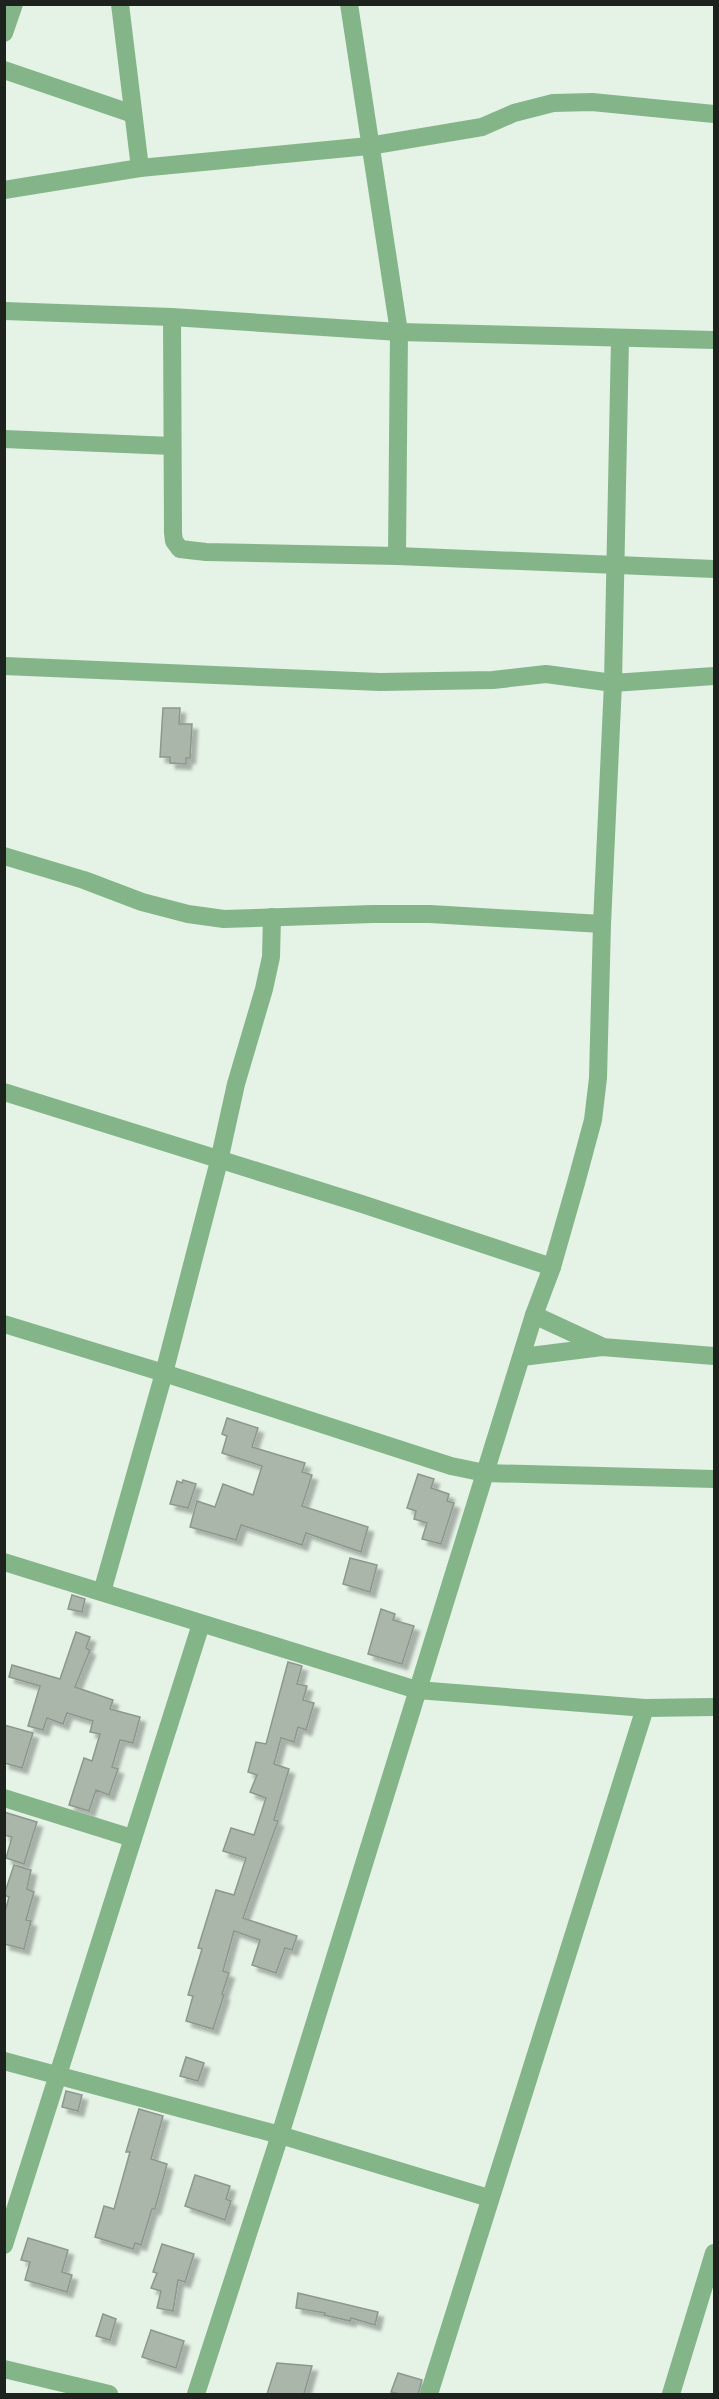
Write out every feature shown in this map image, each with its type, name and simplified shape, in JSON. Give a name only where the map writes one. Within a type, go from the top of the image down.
[{"type":"street","points":[[4,33],[14,4]]},
{"type":"street","points":[[120,4],[140,168]]},
{"type":"street","points":[[349,4],[399,332],[397,556]]},
{"type":"street","points":[[4,70],[133,114]]},
{"type":"street","points":[[4,190],[140,168],[369,146],[482,127],[514,113],[553,103],[592,102],[714,114]]},
{"type":"street","points":[[4,311],[172,317],[399,332],[714,340]]},
{"type":"street","points":[[172,317],[173,533],[174,541],[180,549],[206,552],[397,556],[714,569]]},
{"type":"street","points":[[196,2394],[280,2135],[534,1316],[552,1267],[592,1120],[598,1078],[602,924],[614,683],[620,339]]},
{"type":"street","points":[[4,439],[172,446]]},
{"type":"street","points":[[4,666],[380,682],[493,680],[546,674],[614,683],[714,676]]},
{"type":"street","points":[[4,856],[84,880],[142,902],[188,914],[224,919],[430,914],[602,924]]},
{"type":"street","points":[[102,1592],[164,1373],[219,1161],[236,1084],[264,989],[271,957],[272,917]]},
{"type":"street","points":[[4,1092],[362,1204],[552,1267]]},
{"type":"street","points":[[534,1316],[602,1347]]},
{"type":"street","points":[[4,1323],[432,1461],[485,1473],[714,1479]]},
{"type":"street","points":[[522,1357],[602,1347],[714,1356]]},
{"type":"street","points":[[4,1562],[417,1690],[645,1708],[714,1707]]},
{"type":"street","points":[[4,2245],[201,1623]]},
{"type":"street","points":[[429,2394],[645,1708]]},
{"type":"street","points":[[4,1798],[132,1838]]},
{"type":"street","points":[[4,2061],[280,2135],[489,2198]]},
{"type":"street","points":[[672,2394],[714,2253]]},
{"type":"street","points":[[7,2367],[109,2394]]},
{"type":"building","points":[[163,708],[180,708],[179,724],[192,724],[190,758],[186,758],[186,764],[170,763],[170,757],[160,757]]},
{"type":"building","points":[[227,1418],[258,1428],[252,1447],[305,1463],[302,1472],[312,1475],[302,1506],[368,1527],[361,1552],[306,1533],[302,1545],[241,1525],[236,1540],[190,1527],[197,1501],[215,1507],[223,1484],[253,1495],[262,1466],[222,1453],[227,1436],[222,1434]]},
{"type":"building","points":[[418,1474],[434,1479],[431,1488],[449,1494],[447,1501],[454,1503],[441,1544],[422,1539],[427,1523],[414,1519],[416,1511],[407,1508]]},
{"type":"building","points":[[183,1480],[196,1484],[188,1508],[170,1504],[177,1481],[182,1483]]},
{"type":"building","points":[[350,1558],[377,1565],[370,1592],[343,1584]]},
{"type":"building","points":[[72,1595],[85,1599],[82,1612],[68,1609]]},
{"type":"building","points":[[381,1609],[395,1614],[393,1620],[414,1626],[402,1664],[368,1654]]},
{"type":"building","points":[[76,1632],[90,1637],[86,1648],[90,1650],[75,1687],[113,1700],[110,1709],[140,1717],[133,1743],[120,1740],[112,1767],[118,1769],[109,1795],[96,1790],[89,1811],[69,1805],[84,1758],[92,1761],[100,1734],[90,1732],[93,1721],[67,1713],[63,1724],[47,1718],[43,1730],[28,1726],[40,1686],[9,1677],[12,1665],[60,1679]]},
{"type":"building","points":[[288,1662],[302,1666],[297,1684],[307,1686],[303,1700],[314,1703],[306,1730],[298,1727],[294,1742],[281,1738],[274,1764],[289,1769],[274,1820],[278,1821],[243,1918],[297,1936],[292,1950],[285,1948],[276,1973],[252,1965],[260,1940],[234,1931],[223,1971],[229,1973],[213,2029],[186,2021],[193,1996],[188,1995],[202,1949],[198,1948],[216,1890],[234,1895],[246,1858],[223,1851],[231,1828],[254,1835],[266,1798],[250,1792],[257,1775],[248,1772],[256,1742],[266,1744]]},
{"type":"building","points":[[4,1725],[33,1733],[22,1768],[4,1763]]},
{"type":"building","points":[[4,1812],[37,1822],[24,1864],[6,1858],[12,1837],[4,1835]]},
{"type":"building","points":[[14,1865],[31,1870],[27,1889],[34,1892],[26,1920],[31,1921],[24,1949],[4,1944],[4,1915],[9,1897],[4,1895]]},
{"type":"building","points":[[186,2057],[204,2063],[198,2081],[180,2076]]},
{"type":"building","points":[[66,2091],[82,2095],[78,2111],[62,2107]]},
{"type":"building","points":[[139,2109],[163,2116],[151,2159],[167,2164],[155,2209],[152,2209],[141,2245],[135,2243],[133,2249],[95,2237],[104,2206],[114,2209],[130,2152],[126,2152]]},
{"type":"building","points":[[195,2175],[230,2186],[226,2199],[231,2201],[225,2220],[185,2206]]},
{"type":"building","points":[[28,2238],[68,2250],[62,2272],[72,2275],[67,2292],[25,2280],[30,2262],[21,2260]]},
{"type":"building","points":[[162,2244],[194,2254],[185,2282],[178,2280],[173,2311],[157,2308],[161,2291],[151,2288],[157,2273],[153,2272]]},
{"type":"building","points":[[298,2293],[378,2312],[375,2325],[296,2308]]},
{"type":"building","points":[[103,2314],[116,2319],[110,2340],[96,2336]]},
{"type":"building","points":[[151,2330],[184,2341],[176,2368],[142,2357]]},
{"type":"building","points":[[277,2363],[312,2366],[304,2394],[267,2394]]},
{"type":"building","points":[[398,2373],[422,2380],[418,2394],[391,2392]]}]
